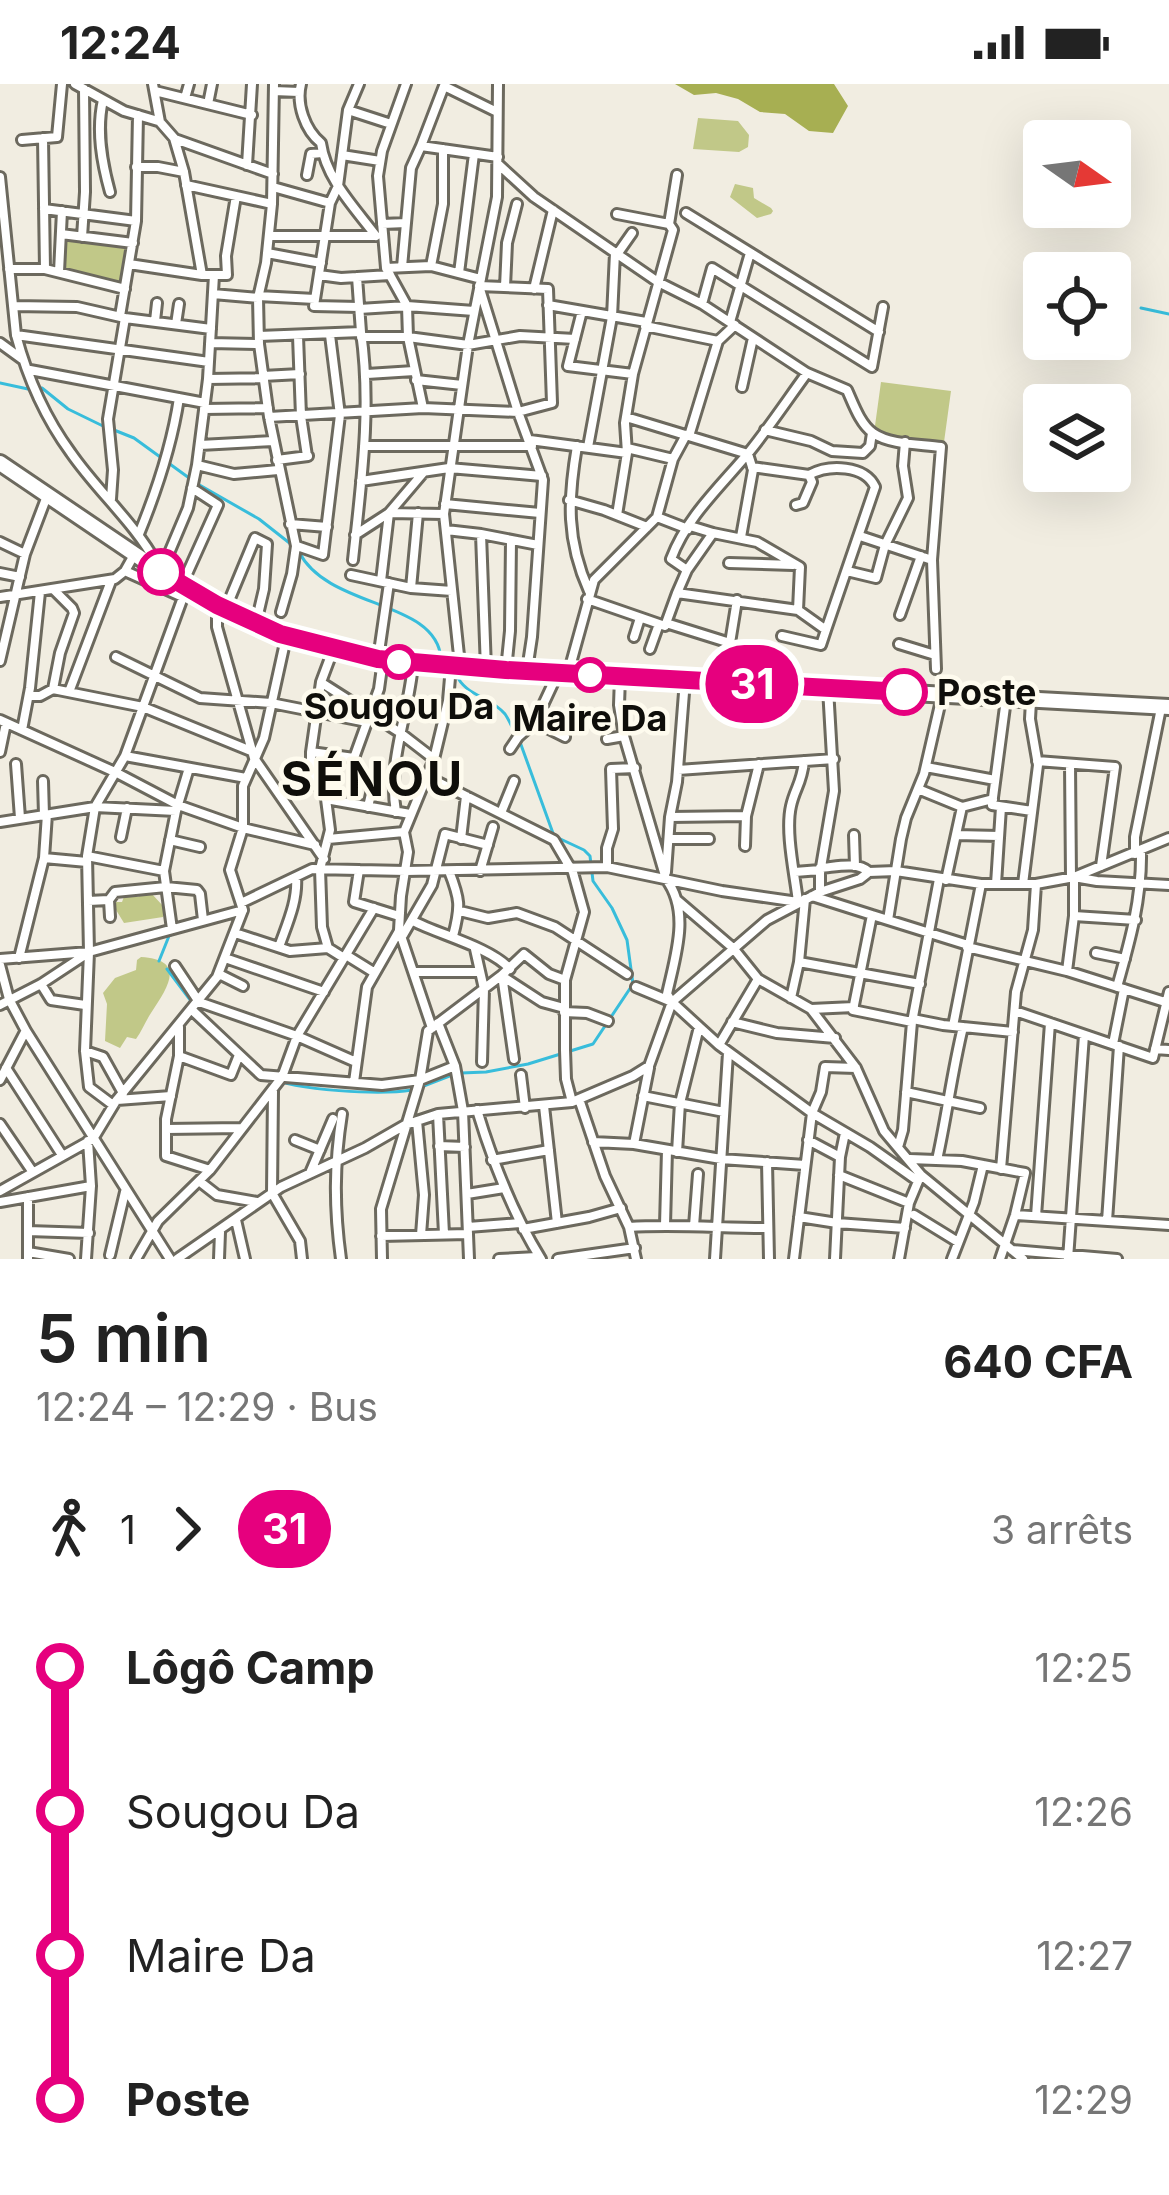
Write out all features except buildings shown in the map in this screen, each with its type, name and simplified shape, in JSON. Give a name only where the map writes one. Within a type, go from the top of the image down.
[{"type":"highway","points":[[0,463],[184,590],[287,636],[380,660],[1165,707]]},
{"type":"street","points":[[22,140],[57,137],[62,84]]},
{"type":"street","points":[[185,98],[189,84]]},
{"type":"street","points":[[208,104],[212,84]]},
{"type":"street","points":[[247,164],[252,84]]},
{"type":"street","points":[[359,84],[348,110],[314,306],[474,311]]},
{"type":"street","points":[[469,1259],[463,1111],[455,1066],[414,972],[399,916],[408,852],[404,832],[434,759],[455,667],[445,509],[467,345],[497,197],[498,84]]},
{"type":"street","points":[[401,267],[411,168],[442,85],[496,112]]},
{"type":"street","points":[[402,86],[380,160],[380,236],[388,271],[407,306],[408,337],[424,408]]},
{"type":"street","points":[[84,87],[103,100],[160,122],[174,138],[202,275]]},
{"type":"street","points":[[82,237],[84,87]]},
{"type":"street","points":[[160,122],[154,87],[252,115]]},
{"type":"street","points":[[281,612],[296,546],[268,412],[258,297],[272,205],[274,87],[300,88],[308,133],[321,143],[338,185],[380,236]]},
{"type":"street","points":[[103,100],[101,142],[110,192]]},
{"type":"street","points":[[348,110],[391,124]]},
{"type":"street","points":[[111,501],[108,418],[136,221],[138,115]]},
{"type":"street","points":[[43,138],[45,268]]},
{"type":"street","points":[[174,138],[273,174]]},
{"type":"street","points":[[421,146],[498,160],[533,196],[658,282],[702,304],[807,373],[848,390],[872,432],[941,447],[927,558],[936,669]]},
{"type":"street","points":[[431,266],[443,204],[443,149]]},
{"type":"street","points":[[307,175],[310,154],[322,154]]},
{"type":"street","points":[[459,273],[474,154]]},
{"type":"street","points":[[342,155],[380,160]]},
{"type":"street","points":[[136,167],[184,172]]},
{"type":"street","points":[[617,515],[633,374],[674,230],[670,224],[676,175]]},
{"type":"street","points":[[0,177],[6,261],[22,359],[71,453],[139,534],[161,572]]},
{"type":"street","points":[[186,185],[272,205]]},
{"type":"street","points":[[273,187],[330,202]]},
{"type":"street","points":[[129,264],[227,275],[236,196]]},
{"type":"street","points":[[505,287],[507,243],[517,204]]},
{"type":"street","points":[[44,208],[136,221]]},
{"type":"street","points":[[534,289],[554,210]]},
{"type":"street","points":[[59,272],[62,211]]},
{"type":"street","points":[[686,213],[879,332]]},
{"type":"street","points":[[617,214],[670,224]]},
{"type":"street","points":[[382,224],[406,223]]},
{"type":"street","points":[[632,233],[617,252],[612,316],[569,500],[581,574],[588,595],[640,618],[730,643]]},
{"type":"street","points":[[61,234],[133,243]]},
{"type":"street","points":[[269,236],[380,236]]},
{"type":"street","points":[[267,253],[321,263]]},
{"type":"street","points":[[510,749],[535,722],[562,674],[588,595],[602,569],[657,517],[673,459],[688,435],[718,341],[733,324],[750,253]]},
{"type":"street","points":[[169,271],[171,254]]},
{"type":"street","points":[[6,261],[125,289]]},
{"type":"street","points":[[28,370],[205,406],[301,416],[424,408],[518,412],[552,403],[548,290],[480,282],[431,266],[357,277],[319,275]]},
{"type":"street","points":[[702,304],[712,268],[872,367],[884,308]]},
{"type":"street","points":[[161,572],[188,508],[197,465],[214,275]]},
{"type":"street","points":[[353,560],[367,413],[357,277]]},
{"type":"street","points":[[480,282],[495,341],[542,476],[527,672]]},
{"type":"street","points":[[213,294],[315,299]]},
{"type":"street","points":[[155,321],[157,303]]},
{"type":"street","points":[[176,324],[179,304]]},
{"type":"street","points":[[548,305],[718,341]]},
{"type":"street","points":[[13,306],[77,308],[211,329]]},
{"type":"street","points":[[582,311],[568,366],[633,374]]},
{"type":"street","points":[[16,335],[209,362]]},
{"type":"street","points":[[210,343],[298,335],[408,337],[467,345],[520,336],[575,339]]},
{"type":"street","points":[[197,465],[234,474],[308,456],[301,416],[298,335]]},
{"type":"street","points":[[296,546],[323,555],[340,415],[330,335]]},
{"type":"street","points":[[742,387],[752,338]]},
{"type":"street","points":[[0,343],[22,359]]},
{"type":"street","points":[[686,571],[671,559],[689,527],[807,373]]},
{"type":"street","points":[[208,379],[300,374]]},
{"type":"street","points":[[367,374],[415,375],[462,385]]},
{"type":"street","points":[[139,534],[175,426],[179,398]]},
{"type":"street","points":[[626,417],[748,454]]},
{"type":"street","points":[[765,430],[832,451],[863,453],[870,446],[872,432]]},
{"type":"street","points":[[200,445],[273,442]]},
{"type":"street","points":[[847,571],[877,578],[885,544],[908,498],[905,442]]},
{"type":"street","points":[[364,446],[531,443],[673,459]]},
{"type":"street","points":[[740,537],[752,467],[748,454]]},
{"type":"street","points":[[752,467],[809,475],[828,467],[841,468],[873,480],[874,494],[821,645],[782,636]]},
{"type":"street","points":[[361,481],[449,468],[542,476]]},
{"type":"street","points":[[356,535],[389,512],[424,472]]},
{"type":"street","points":[[796,505],[803,503],[812,482],[809,475]]},
{"type":"street","points":[[171,1096],[117,1099],[89,1087],[85,1051],[87,859],[95,806],[125,756],[218,505],[193,484]]},
{"type":"street","points":[[0,661],[25,554],[48,495]]},
{"type":"street","points":[[569,500],[648,528]]},
{"type":"street","points":[[389,512],[540,513]]},
{"type":"street","points":[[311,752],[354,758],[379,689],[389,512]]},
{"type":"street","points":[[412,588],[418,513]]},
{"type":"street","points":[[657,517],[757,542],[801,568],[798,610]]},
{"type":"street","points":[[290,524],[327,527]]},
{"type":"street","points":[[446,530],[538,545]]},
{"type":"street","points":[[650,649],[686,571],[713,532]]},
{"type":"street","points":[[481,534],[486,669]]},
{"type":"street","points":[[860,536],[927,558]]},
{"type":"street","points":[[256,623],[267,544],[255,538],[221,608],[217,627],[253,754],[315,845],[322,864]]},
{"type":"street","points":[[506,670],[512,540]]},
{"type":"street","points":[[0,542],[25,554]]},
{"type":"street","points":[[0,597],[112,579],[125,571],[135,554]]},
{"type":"street","points":[[900,614],[927,558]]},
{"type":"street","points":[[729,563],[796,565]]},
{"type":"street","points":[[125,571],[184,590]]},
{"type":"street","points":[[0,573],[20,577]]},
{"type":"street","points":[[351,575],[452,591]]},
{"type":"street","points":[[69,692],[112,579]]},
{"type":"street","points":[[53,689],[72,608],[54,590]]},
{"type":"street","points":[[22,730],[40,592]]},
{"type":"street","points":[[676,593],[798,610],[826,630]]},
{"type":"street","points":[[731,683],[730,643],[737,600]]},
{"type":"street","points":[[634,638],[640,618]]},
{"type":"street","points":[[71,620],[88,644]]},
{"type":"street","points":[[2,1186],[90,1140],[117,1099],[219,974],[242,906],[230,870],[243,828],[243,786],[253,754],[264,738],[287,636]]},
{"type":"street","points":[[898,644],[935,655]]},
{"type":"street","points":[[328,948],[322,927],[326,800],[311,772],[311,752],[321,682],[333,650]]},
{"type":"street","points":[[116,657],[200,698],[368,718]]},
{"type":"street","points":[[396,812],[393,792],[399,732],[413,664]]},
{"type":"street","points":[[620,677],[624,736],[666,879],[677,900],[680,924],[667,994],[672,1002],[718,1045],[812,1113],[919,1178],[1023,1259]]},
{"type":"street","points":[[666,879],[685,680]]},
{"type":"street","points":[[321,682],[434,759]]},
{"type":"street","points":[[791,998],[834,791],[828,688]]},
{"type":"street","points":[[28,696],[53,689],[143,707],[253,754]]},
{"type":"street","points":[[888,920],[906,818],[926,767],[942,694]]},
{"type":"street","points":[[996,884],[995,780],[1006,698]]},
{"type":"street","points":[[1023,884],[1037,761],[1031,699]]},
{"type":"street","points":[[1107,1221],[1120,988],[1142,884],[1135,837],[1165,707]]},
{"type":"street","points":[[0,752],[3,721],[117,772],[177,808],[315,845]]},
{"type":"street","points":[[535,722],[565,737]]},
{"type":"street","points":[[607,739],[624,736]]},
{"type":"street","points":[[125,756],[246,778]]},
{"type":"street","points":[[678,770],[834,759]]},
{"type":"street","points":[[804,761],[789,821],[795,872],[809,897]]},
{"type":"street","points":[[1037,761],[1115,767],[1101,868]]},
{"type":"street","points":[[16,764],[20,818]]},
{"type":"street","points":[[745,846],[746,815],[759,764]]},
{"type":"street","points":[[1067,971],[1074,916],[1070,764]]},
{"type":"street","points":[[926,767],[995,780]]},
{"type":"street","points":[[172,929],[164,871],[189,768]]},
{"type":"street","points":[[597,868],[613,830],[611,769],[634,768]]},
{"type":"street","points":[[368,807],[376,772]]},
{"type":"street","points":[[428,777],[554,840],[572,869],[584,912],[565,980],[566,1079],[638,1256],[558,1259]]},
{"type":"street","points":[[19,958],[44,858],[43,781]]},
{"type":"street","points":[[501,814],[514,781]]},
{"type":"street","points":[[918,789],[962,807],[997,803],[1032,811]]},
{"type":"street","points":[[461,838],[466,796]]},
{"type":"street","points":[[326,800],[410,814]]},
{"type":"street","points":[[0,822],[95,806],[177,808]]},
{"type":"street","points":[[898,1147],[913,1020],[962,807]]},
{"type":"street","points":[[121,837],[128,808]]},
{"type":"street","points":[[670,818],[746,815]]},
{"type":"street","points":[[480,871],[494,827]]},
{"type":"street","points":[[328,839],[404,832]]},
{"type":"street","points":[[354,1082],[367,987],[432,885],[445,834],[488,845]]},
{"type":"street","points":[[854,835],[855,866]]},
{"type":"street","points":[[956,835],[999,836]]},
{"type":"street","points":[[668,838],[710,839]]},
{"type":"street","points":[[634,1144],[649,1066],[672,1002],[767,920],[869,872],[981,884],[1036,884],[1101,868],[1169,838]]},
{"type":"street","points":[[170,840],[200,847]]},
{"type":"street","points":[[44,858],[87,859],[164,871]]},
{"type":"street","points":[[649,1066],[576,1100],[438,1114],[405,1125],[272,1192],[173,1259],[90,1140],[26,1030],[4,1002],[0,962],[89,952],[203,920],[242,906],[322,864],[406,871],[597,868],[809,897],[1023,962],[1167,997],[1153,1058],[1015,1011]]},
{"type":"street","points":[[795,872],[855,866],[869,872]]},
{"type":"street","points":[[358,870],[354,902],[399,916]]},
{"type":"street","points":[[449,871],[460,899],[453,936]]},
{"type":"street","points":[[279,947],[292,911],[296,877]]},
{"type":"street","points":[[1072,878],[1169,885]]},
{"type":"street","points":[[937,1160],[950,1101],[967,946],[981,884]]},
{"type":"street","points":[[1001,1168],[1015,1011],[1033,930],[1036,884]]},
{"type":"street","points":[[110,917],[109,900],[115,892],[166,887],[199,891],[203,920]]},
{"type":"street","points":[[88,901],[109,900]]},
{"type":"street","points":[[677,900],[733,948],[758,979],[811,1009],[856,1068],[884,1132],[919,1178],[909,1203],[899,1259]]},
{"type":"street","points":[[136,1259],[158,1221],[210,1170],[282,1077],[297,1036],[374,908]]},
{"type":"street","points":[[460,911],[488,919],[517,914],[555,927],[627,974]]},
{"type":"street","points":[[854,1007],[872,915]]},
{"type":"street","points":[[1074,916],[1136,920]]},
{"type":"street","points":[[413,920],[503,962],[514,1059]]},
{"type":"street","points":[[235,933],[290,951],[328,948],[375,973]]},
{"type":"street","points":[[475,949],[484,989],[482,1062]]},
{"type":"street","points":[[4,1002],[89,952]]},
{"type":"street","points":[[1096,953],[1125,959]]},
{"type":"street","points":[[382,1259],[381,1209],[420,1079],[428,1031],[524,954],[565,980]]},
{"type":"street","points":[[226,958],[324,992]]},
{"type":"street","points":[[799,962],[920,984]]},
{"type":"street","points":[[175,966],[196,1006],[261,1075],[382,1085],[420,1079],[455,1066]]},
{"type":"street","points":[[414,972],[480,972]]},
{"type":"street","points":[[506,972],[542,1002],[608,1021]]},
{"type":"street","points":[[219,974],[243,986]]},
{"type":"street","points":[[718,1045],[758,979]]},
{"type":"street","points":[[41,984],[51,1000],[85,1005]]},
{"type":"street","points":[[637,987],[672,1002]]},
{"type":"street","points":[[196,1006],[297,1036],[356,1062]]},
{"type":"street","points":[[811,1009],[854,1007]]},
{"type":"street","points":[[854,1007],[913,1020],[1013,1032]]},
{"type":"street","points":[[733,1022],[777,1033],[835,1038]]},
{"type":"street","points":[[1036,1216],[1050,1023]]},
{"type":"street","points":[[178,1027],[179,1056],[166,1156],[210,1170]]},
{"type":"street","points":[[665,1225],[680,1103],[699,1027]]},
{"type":"street","points":[[0,1080],[26,1030]]},
{"type":"street","points":[[1068,1257],[1084,1034]]},
{"type":"street","points":[[1155,1049],[1169,1049]]},
{"type":"street","points":[[85,1051],[103,1057],[117,1099]]},
{"type":"street","points":[[715,1259],[728,1052]]},
{"type":"street","points":[[179,1056],[231,1075],[239,1054]]},
{"type":"street","points":[[794,1259],[812,1113],[826,1066],[856,1068]]},
{"type":"street","points":[[6,1068],[62,1156]]},
{"type":"street","points":[[520,1075],[525,1108]]},
{"type":"street","points":[[273,1089],[272,1192],[300,1241],[302,1259]]},
{"type":"street","points":[[906,1092],[980,1108]]},
{"type":"street","points":[[644,1096],[724,1112]]},
{"type":"street","points":[[544,1106],[557,1222]]},
{"type":"street","points":[[477,1110],[492,1160],[539,1258],[499,1259]]},
{"type":"street","points":[[438,1114],[444,1234]]},
{"type":"street","points":[[310,1173],[338,1117],[335,1216],[341,1259]]},
{"type":"street","points":[[417,1121],[424,1196],[421,1235]]},
{"type":"street","points":[[0,1124],[32,1171]]},
{"type":"street","points":[[166,1129],[242,1128]]},
{"type":"street","points":[[835,1259],[845,1133]]},
{"type":"street","points":[[86,1259],[90,1140]]},
{"type":"street","points":[[295,1140],[320,1150]]},
{"type":"street","points":[[808,1140],[840,1157]]},
{"type":"street","points":[[593,1142],[805,1165]]},
{"type":"street","points":[[439,1145],[465,1147]]},
{"type":"street","points":[[492,1160],[549,1150]]},
{"type":"street","points":[[909,1159],[1025,1173],[1008,1247],[1000,1259]]},
{"type":"street","points":[[767,1162],[769,1259]]},
{"type":"street","points":[[952,1259],[983,1165]]},
{"type":"street","points":[[694,1227],[698,1174]]},
{"type":"street","points":[[839,1175],[909,1203]]},
{"type":"street","points":[[199,1181],[217,1195],[259,1202]]},
{"type":"street","points":[[0,1202],[91,1186]]},
{"type":"street","points":[[466,1194],[504,1188]]},
{"type":"street","points":[[110,1255],[126,1190]]},
{"type":"street","points":[[28,1197],[28,1256],[69,1259]]},
{"type":"street","points":[[381,1236],[557,1222],[621,1208]]},
{"type":"street","points":[[914,1215],[958,1242]]},
{"type":"street","points":[[1016,1215],[1169,1225]]},
{"type":"street","points":[[799,1217],[904,1228]]},
{"type":"street","points":[[236,1219],[245,1259]]},
{"type":"street","points":[[628,1227],[768,1228]]},
{"type":"street","points":[[28,1231],[89,1233]]},
{"type":"street","points":[[220,1231],[220,1259]]},
{"type":"street","points":[[1008,1247],[1117,1259]]},
{"type":"green space","points":[[675,84],[834,84],[848,106],[833,133],[809,131],[785,114],[760,112],[716,93],[694,95]]},
{"type":"green space","points":[[698,118],[738,121],[749,135],[748,147],[739,152],[693,149]]},
{"type":"green space","points":[[735,184],[753,188],[754,198],[771,208],[771,214],[757,218],[730,197]]},
{"type":"green space","points":[[62,237],[128,246],[122,286],[60,271]]},
{"type":"green space","points":[[881,382],[951,391],[944,442],[874,433]]},
{"type":"green space","points":[[144,891],[163,906],[163,917],[124,923],[113,905],[122,902],[125,894],[138,897]]},
{"type":"green space","points":[[141,957],[164,963],[170,976],[136,1039],[127,1037],[120,1048],[105,1041],[103,993],[115,978],[136,970]]},
{"type":"waterway","points":[[1141,308],[1169,314]]},
{"type":"waterway","points":[[0,383],[42,388],[68,409],[105,427]]},
{"type":"waterway","points":[[114,430],[134,438],[292,545]]},
{"type":"waterway","points":[[299,552],[333,585],[421,625],[435,640],[441,659]]},
{"type":"waterway","points":[[456,674],[465,687],[505,714],[515,733]]},
{"type":"waterway","points":[[461,1073],[528,1064],[593,1044],[633,984],[627,940],[593,881],[590,856],[554,836],[520,742]]},
{"type":"waterway","points":[[159,961],[169,936],[180,931]]},
{"type":"waterway","points":[[167,969],[200,1013]]},
{"type":"waterway","points":[[421,1087],[452,1075]]},
{"type":"waterway","points":[[268,1077],[339,1091],[412,1090]]},
{"type":"bus line","name":"31","points":[[161,572],[280,634],[378,659],[904,692]]},
{"type":"place","name":"Sougou Da","points":[[399,662]]},
{"type":"place","name":"Maire Da","points":[[590,675]]},
{"type":"place","name":"Poste","points":[[904,692]]},
{"type":"district","name":"SÉNOU","points":[[373,778]]}]
